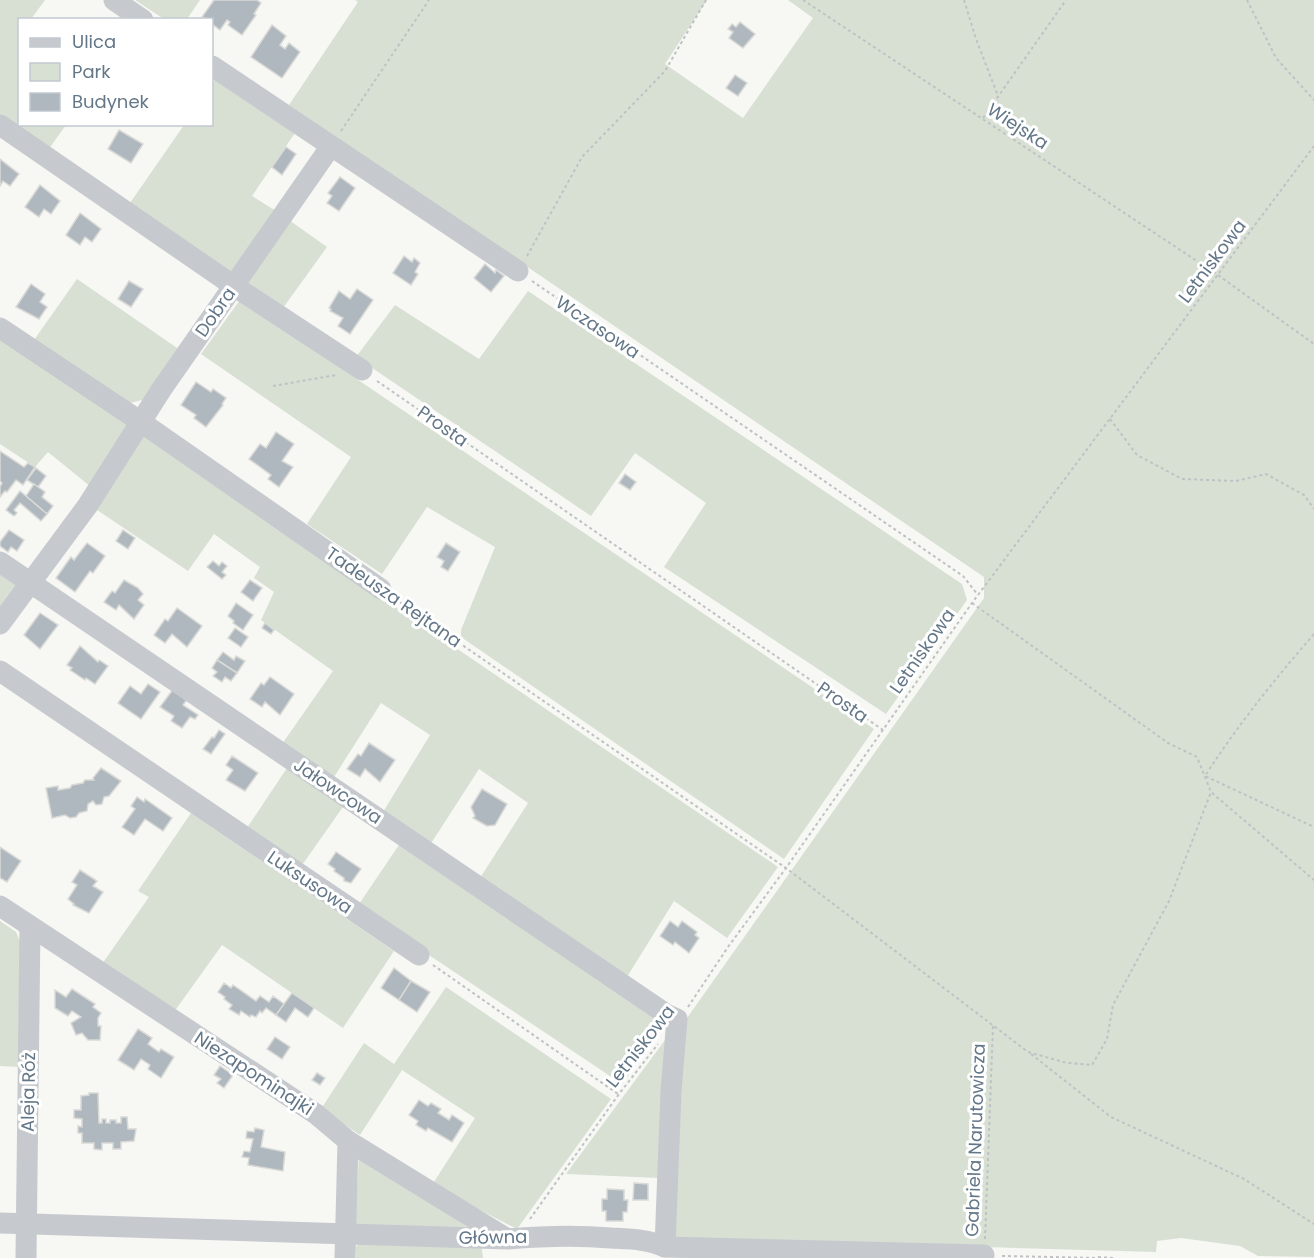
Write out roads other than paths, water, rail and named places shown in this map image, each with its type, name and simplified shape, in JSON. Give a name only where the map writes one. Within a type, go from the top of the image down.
[{"type":"street","points":[[114,0],[140,18]]},
{"type":"street","points":[[213,67],[518,272]]},
{"type":"street","points":[[0,124],[234,286],[362,370]]},
{"type":"street","name":"Dobra","points":[[0,624],[88,505],[161,390],[331,146]]},
{"type":"street","name":"Tadeusza Rejtana","points":[[0,328],[141,422],[381,589]]},
{"type":"street","name":"Jałowcowa","points":[[0,562],[656,1007],[677,1019],[671,1091],[665,1247]]},
{"type":"street","name":"Luksusowa","points":[[0,671],[419,955]]},
{"type":"street","name":"Niezapominajki","points":[[0,906],[316,1114],[348,1141],[514,1239]]},
{"type":"street","name":"Aleja Róż","points":[[26,1258],[30,926]]},
{"type":"street","points":[[345,1258],[348,1141]]},
{"type":"street","name":"Główna","points":[[0,1223],[514,1239],[550,1235],[586,1236],[651,1240],[665,1247],[984,1255]]}]
